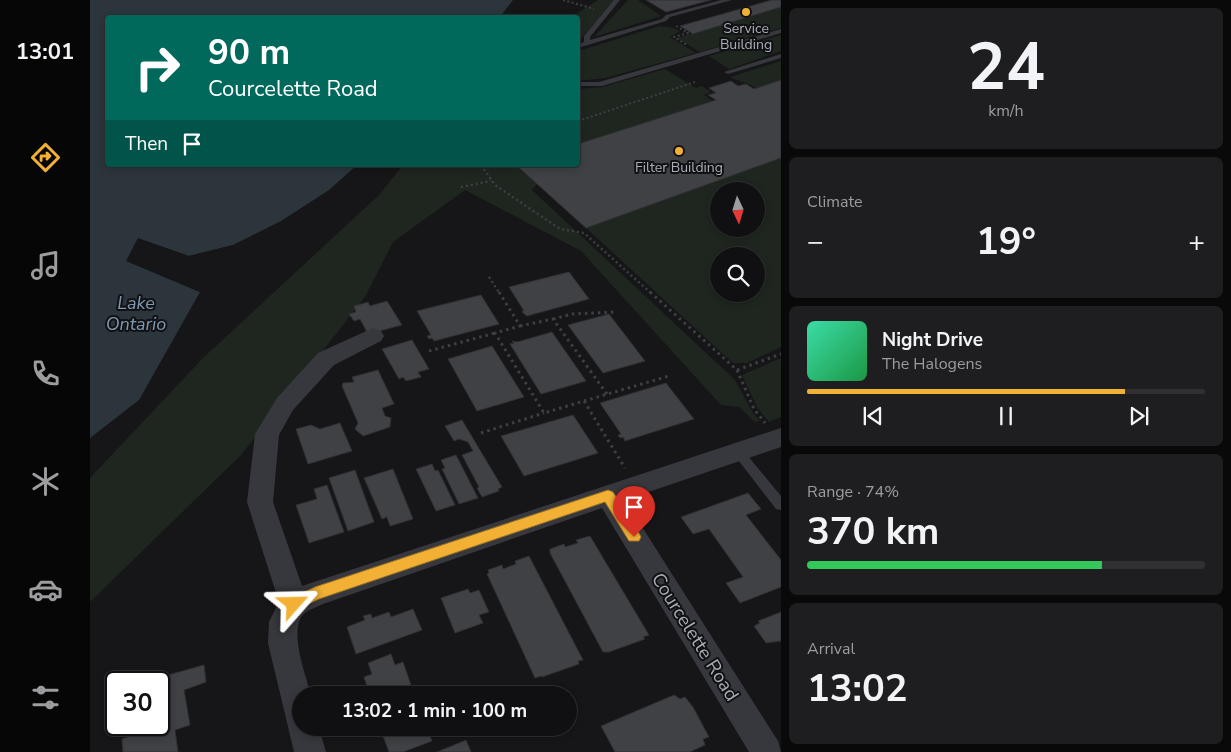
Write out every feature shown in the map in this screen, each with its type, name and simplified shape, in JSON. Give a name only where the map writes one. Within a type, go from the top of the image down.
[{"type":"street","points":[[294,604],[260,502],[267,434],[285,404],[326,359],[373,336]]},
{"type":"street","points":[[293,686],[282,643],[283,622],[294,604],[315,594],[739,453],[774,431]]},
{"type":"street","name":"Courcelette Road","points":[[608,496],[767,752]]},
{"type":"street","points":[[306,736],[310,752]]},
{"type":"lane","points":[[587,42],[586,37],[617,0]]},
{"type":"lane","points":[[580,45],[664,20],[668,16],[729,0]]},
{"type":"lane","points":[[580,84],[599,84],[781,31]]},
{"type":"lane","points":[[728,72],[781,56]]},
{"type":"lane","points":[[739,453],[781,505]]},
{"type":"path","points":[[563,0],[586,8]]},
{"type":"path","points":[[678,27],[688,33],[674,37],[701,54]]},
{"type":"path","points":[[580,120],[694,82]]},
{"type":"path","points":[[482,167],[491,181],[560,228],[584,233],[737,370],[754,409],[774,431]]},
{"type":"path","points":[[461,187],[491,181]]},
{"type":"path","points":[[489,277],[520,326]]},
{"type":"path","points":[[429,351],[553,319],[579,314],[615,312]]},
{"type":"path","points":[[553,319],[607,394]]},
{"type":"path","points":[[495,333],[544,413]]},
{"type":"path","points":[[737,370],[781,354]]},
{"type":"path","points":[[481,433],[669,376]]},
{"type":"path","points":[[584,401],[628,472]]},
{"type":"shaded area","points":[[598,0],[615,0],[580,40],[580,15],[575,15]]},
{"type":"shaded area","points":[[628,0],[638,0],[661,16],[594,37]]},
{"type":"shaded area","points":[[781,7],[781,28],[700,52],[677,38]]},
{"type":"shaded area","points":[[660,26],[680,31],[670,37],[696,53],[605,78],[580,81],[580,50]]},
{"type":"shaded area","points":[[781,35],[781,51],[729,69],[709,56]]},
{"type":"shaded area","points":[[781,61],[781,80],[756,88],[730,77]]},
{"type":"shaded area","points":[[665,69],[696,88],[702,86],[711,92],[704,95],[713,101],[580,143],[580,89],[602,87]]},
{"type":"shaded area","points":[[781,158],[781,347],[747,363],[733,363],[586,228],[710,183],[710,238],[765,238],[765,182],[714,182]]},
{"type":"shaded area","points":[[401,167],[518,167],[537,184],[532,190],[735,380],[753,413],[760,421],[755,422],[739,407],[721,405],[581,251],[465,190],[393,242],[365,297],[241,455],[90,602],[90,478],[203,358],[379,195]]},
{"type":"shaded area","points":[[781,358],[781,417],[769,422],[758,409],[742,375]]},
{"type":"water","name":"Lake Ontario","points":[[90,0],[513,0],[501,15],[105,15],[105,167],[355,167],[329,190],[281,221],[233,245],[189,256],[138,239],[127,261],[200,292],[139,400],[90,438]]},
{"type":"pier","points":[[138,238],[189,256],[233,245],[231,248],[189,259],[140,241],[130,260],[201,290],[200,292],[126,261]]},
{"type":"building","points":[[646,0],[711,0],[666,12]]},
{"type":"building","name":"Service Building","points":[[772,0],[781,0],[781,7],[693,34],[680,26]]},
{"type":"building","name":"Filter Building","points":[[781,80],[781,158],[586,228],[518,167],[580,167],[580,143],[716,100],[708,95],[716,93],[709,88],[731,81],[738,86],[746,84],[754,89]]},
{"type":"building","points":[[569,272],[589,299],[527,316],[523,313],[522,311],[524,311],[509,287]]},
{"type":"building","points":[[481,295],[499,324],[434,341],[432,338],[429,339],[427,336],[431,335],[417,311]]},
{"type":"building","points":[[387,301],[402,325],[368,334],[360,319],[354,321],[349,314],[356,312],[354,306],[368,302],[370,306]]},
{"type":"building","points":[[609,314],[645,361],[603,373],[568,325]]},
{"type":"building","points":[[552,332],[586,381],[541,394],[510,344],[514,343],[512,341],[517,342]]},
{"type":"building","points":[[412,340],[429,369],[418,372],[421,377],[406,381],[403,377],[399,379],[382,349]]},
{"type":"building","points":[[492,346],[524,397],[477,411],[448,359]]},
{"type":"building","points":[[378,370],[394,404],[382,408],[385,416],[391,418],[390,427],[363,436],[355,429],[358,423],[342,386],[343,383],[354,382],[352,377]]},
{"type":"building","points":[[666,383],[694,419],[625,441],[623,437],[620,438],[618,435],[621,434],[600,403]]},
{"type":"building","points":[[573,415],[598,453],[524,476],[501,436]]},
{"type":"building","points":[[462,420],[502,487],[498,489],[499,491],[482,497],[477,488],[479,487],[462,455],[473,451],[468,442],[459,439],[454,441],[445,426]]},
{"type":"building","points":[[340,423],[352,451],[308,464],[296,429],[311,425],[320,429]]},
{"type":"building","points":[[456,455],[478,498],[459,504],[442,469],[445,468],[441,460]]},
{"type":"building","points":[[432,464],[435,471],[438,470],[455,505],[436,511],[416,469]]},
{"type":"building","points":[[393,469],[413,519],[390,526],[387,517],[382,519],[364,478]]},
{"type":"building","points":[[355,470],[374,522],[348,531],[329,478]]},
{"type":"building","points":[[327,485],[344,532],[309,543],[296,505],[317,499],[314,489]]},
{"type":"building","points":[[748,493],[761,509],[746,515],[781,560],[781,587],[740,603],[726,583],[743,577],[709,529],[693,534],[681,517]]},
{"type":"building","points":[[590,536],[649,635],[643,637],[645,639],[609,652],[603,652],[550,553],[550,549],[564,544],[565,547],[578,543],[576,540]]},
{"type":"building","points":[[529,556],[583,660],[578,661],[579,664],[535,678],[487,574],[489,573],[488,570],[502,565],[503,569],[516,564],[515,561]]},
{"type":"building","points":[[468,589],[470,593],[479,590],[489,612],[479,615],[483,623],[455,633],[441,598]]},
{"type":"building","points":[[413,609],[422,630],[356,654],[347,627],[365,620],[363,616],[371,614],[372,618],[389,612],[391,617]]},
{"type":"building","points":[[781,612],[781,641],[766,643],[754,626],[760,623],[758,621]]},
{"type":"building","points":[[391,654],[395,665],[403,662],[411,686],[367,686],[364,677],[372,674],[368,663]]},
{"type":"building","points":[[204,665],[206,682],[184,690],[190,725],[175,730],[178,752],[123,752],[122,739],[131,736],[170,736],[170,674]]},
{"type":"building","points":[[674,695],[680,699],[685,697],[693,707],[709,737],[703,739],[705,745],[690,752],[615,752],[601,726]]},
{"type":"building","points":[[383,736],[430,736],[432,741],[403,752],[389,752]]},
{"type":"building","points":[[466,740],[471,752],[437,752]]},
{"type":"place","name":"Service Building","points":[[746,12]]},
{"type":"place","name":"Filter Building","points":[[679,151]]},
{"type":"route","points":[[294,604],[315,594],[608,496],[634,537]]}]
